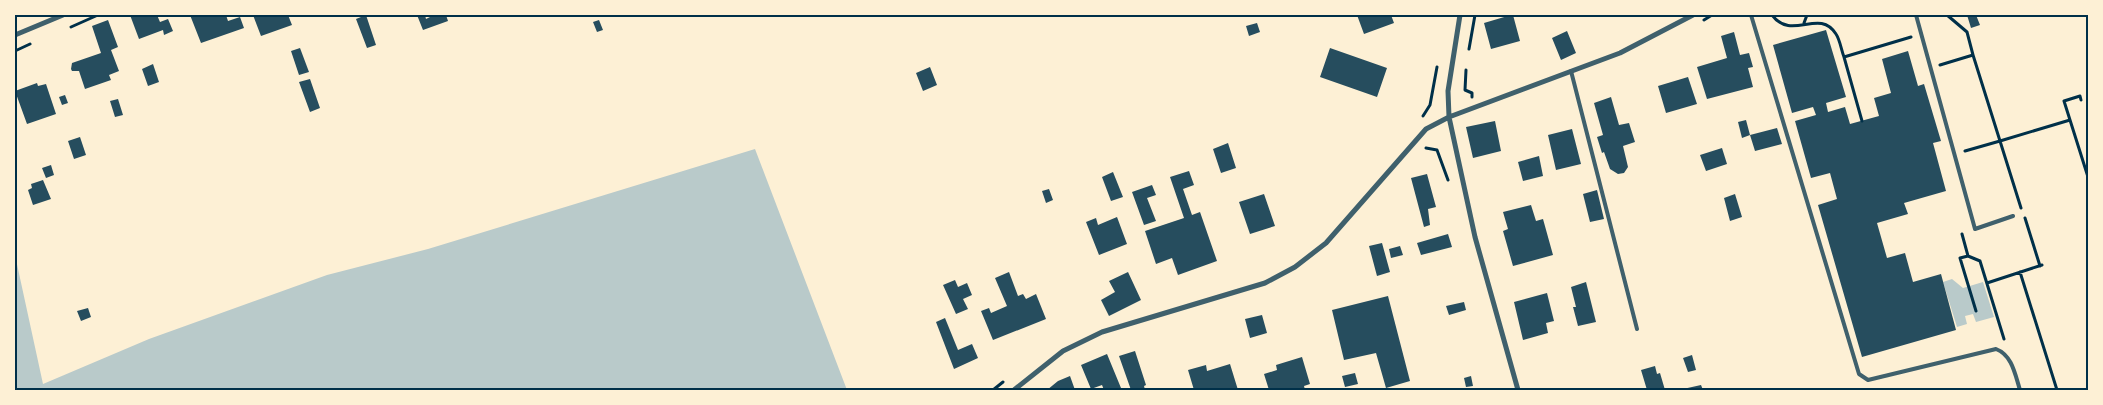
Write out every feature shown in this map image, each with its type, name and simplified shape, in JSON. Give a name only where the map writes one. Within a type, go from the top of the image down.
[{"type":"street","points":[[15,35],[63,15]]},
{"type":"street","points":[[1460,15],[1448,91],[1449,117],[1475,237],[1518,390]]},
{"type":"street","points":[[1014,390],[1063,351],[1102,332],[1265,282],[1295,267],[1326,242],[1426,129],[1449,117],[1620,54],[1693,15]]},
{"type":"lane","points":[[1751,15],[1858,374],[1868,380],[1987,349],[2004,352],[2014,369],[2020,390]]},
{"type":"lane","points":[[1916,15],[1975,229],[2013,216]]},
{"type":"lane","points":[[1571,71],[1637,329]]},
{"type":"path","points":[[1469,52],[1476,15]]},
{"type":"path","points":[[1772,15],[1784,26],[1795,27],[1804,23],[1826,25],[1835,33],[1844,57],[1862,121]]},
{"type":"path","points":[[1804,23],[1807,15]]},
{"type":"path","points":[[1947,15],[1967,32],[2000,141],[2041,265],[1987,283],[2006,346],[2004,352]]},
{"type":"path","points":[[1844,57],[1921,34]]},
{"type":"path","points":[[1939,65],[1973,55]]},
{"type":"path","points":[[1937,57],[1942,75]]},
{"type":"path","points":[[1419,122],[1430,105],[1438,60]]},
{"type":"path","points":[[2081,100],[2080,96],[2064,101],[2088,177]]},
{"type":"path","points":[[1961,142],[1964,151],[2070,120]]},
{"type":"path","points":[[1968,256],[1960,258],[1976,310]]},
{"type":"path","points":[[2020,272],[2057,390]]},
{"type":"path","points":[[993,390],[1006,380]]},
{"type":"shaded area","points":[[755,149],[847,390],[15,390],[15,255],[43,384],[149,339],[327,275],[428,249]]},
{"type":"shaded area","points":[[1952,279],[1963,288],[1983,282],[1994,317],[1976,322],[1973,314],[1965,316],[1967,324],[1957,327],[1943,282]]},
{"type":"building","points":[[130,15],[157,15],[160,22],[168,19],[173,31],[164,35],[163,30],[139,39]]},
{"type":"building","points":[[190,15],[226,15],[228,21],[240,17],[244,28],[201,43]]},
{"type":"building","points":[[253,15],[288,15],[292,25],[261,36]]},
{"type":"building","points":[[366,15],[376,45],[367,48],[356,19]]},
{"type":"building","points":[[417,15],[425,15],[426,19],[430,17],[429,15],[446,15],[448,21],[423,30]]},
{"type":"building","points":[[1357,15],[1391,15],[1394,23],[1364,34]]},
{"type":"building","points":[[1513,15],[1520,41],[1491,49],[1484,23]]},
{"type":"building","points":[[1967,15],[1976,15],[1980,25],[1971,28]]},
{"type":"building","points":[[108,20],[118,47],[111,50],[119,71],[109,75],[111,80],[85,89],[79,71],[72,71],[71,69],[72,63],[101,53],[92,26]]},
{"type":"building","points":[[599,20],[603,30],[597,32],[593,22]]},
{"type":"building","points":[[1257,23],[1260,32],[1249,36],[1246,26]]},
{"type":"building","points":[[1826,30],[1846,97],[1826,103],[1828,112],[1845,107],[1850,124],[1879,116],[1874,98],[1891,93],[1882,59],[1908,51],[1918,86],[1924,84],[1941,141],[1933,143],[1946,191],[1904,203],[1908,214],[1877,223],[1887,258],[1905,253],[1913,282],[1941,274],[1956,330],[1862,357],[1818,205],[1837,199],[1830,173],[1811,178],[1795,121],[1816,115],[1813,107],[1792,113],[1773,45]]},
{"type":"building","points":[[1567,31],[1576,53],[1561,60],[1552,38]]},
{"type":"building","points":[[1734,32],[1740,55],[1749,53],[1753,67],[1748,68],[1753,87],[1707,99],[1697,67],[1727,58],[1721,36]]},
{"type":"building","points":[[300,48],[309,72],[299,75],[291,51]]},
{"type":"building","points":[[1330,48],[1387,68],[1377,97],[1320,77]]},
{"type":"building","points":[[153,64],[159,82],[148,86],[142,69]]},
{"type":"building","points":[[930,67],[937,85],[923,91],[916,73]]},
{"type":"building","points":[[1688,77],[1697,104],[1666,113],[1658,86]]},
{"type":"building","points":[[310,79],[320,108],[310,112],[299,82]]},
{"type":"building","points":[[37,83],[38,86],[46,84],[56,114],[27,124],[15,91]]},
{"type":"building","points":[[65,95],[68,103],[62,105],[59,97]]},
{"type":"building","points":[[1611,97],[1619,125],[1629,123],[1635,142],[1623,146],[1628,167],[1624,173],[1618,174],[1610,169],[1597,137],[1603,135],[1594,103]]},
{"type":"building","points":[[118,99],[123,115],[115,117],[110,101]]},
{"type":"building","points":[[1746,120],[1750,135],[1742,138],[1738,122]]},
{"type":"building","points":[[1495,121],[1501,151],[1473,158],[1466,127]]},
{"type":"building","points":[[1777,128],[1782,144],[1755,151],[1750,135]]},
{"type":"building","points":[[1572,129],[1581,164],[1556,170],[1548,135]]},
{"type":"building","points":[[80,137],[86,155],[74,159],[68,141]]},
{"type":"building","points":[[1228,143],[1236,168],[1221,173],[1213,149]]},
{"type":"building","points":[[1722,148],[1727,164],[1706,171],[1700,155]]},
{"type":"building","points":[[1539,156],[1543,176],[1523,181],[1518,162]]},
{"type":"building","points":[[51,165],[54,175],[46,178],[42,168]]},
{"type":"building","points":[[1189,171],[1194,185],[1183,189],[1192,215],[1200,212],[1217,261],[1178,275],[1172,258],[1156,264],[1145,231],[1184,218],[1170,177]]},
{"type":"building","points":[[1113,172],[1123,197],[1111,201],[1102,177]]},
{"type":"building","points":[[1427,174],[1436,207],[1428,209],[1430,225],[1424,227],[1411,178]]},
{"type":"building","points":[[43,180],[51,199],[33,205],[28,190],[32,188],[31,184]]},
{"type":"building","points":[[1152,185],[1156,195],[1147,198],[1156,221],[1144,225],[1132,192]]},
{"type":"building","points":[[1049,189],[1053,200],[1046,203],[1042,191]]},
{"type":"building","points":[[1597,190],[1604,219],[1590,222],[1583,194]]},
{"type":"building","points":[[1264,194],[1275,226],[1250,234],[1239,202]]},
{"type":"building","points":[[1735,194],[1742,217],[1730,221],[1724,198]]},
{"type":"building","points":[[1531,205],[1536,221],[1543,219],[1553,255],[1513,266],[1503,231],[1508,229],[1503,212]]},
{"type":"building","points":[[1117,217],[1127,244],[1099,255],[1086,222],[1096,218],[1098,225]]},
{"type":"building","points":[[1448,234],[1452,247],[1421,255],[1417,243]]},
{"type":"building","points":[[1382,243],[1390,272],[1377,276],[1369,246]]},
{"type":"building","points":[[1400,246],[1403,255],[1391,258],[1389,249]]},
{"type":"building","points":[[1009,272],[1018,296],[1023,294],[1026,299],[1036,294],[1046,319],[993,340],[981,311],[989,308],[991,313],[1007,306],[995,278]]},
{"type":"building","points":[[1128,272],[1141,300],[1109,316],[1101,300],[1115,292],[1109,281]]},
{"type":"building","points":[[955,280],[958,287],[967,283],[972,295],[963,299],[968,309],[956,314],[943,285]]},
{"type":"building","points":[[1586,282],[1596,322],[1578,326],[1573,307],[1576,307],[1571,287]]},
{"type":"building","points":[[1547,293],[1554,321],[1546,323],[1548,333],[1523,340],[1514,302]]},
{"type":"building","points":[[1388,296],[1410,381],[1386,388],[1376,353],[1344,360],[1332,310]]},
{"type":"building","points":[[1464,302],[1466,310],[1449,315],[1446,306]]},
{"type":"building","points":[[88,308],[91,317],[81,321],[77,311]]},
{"type":"building","points":[[1262,315],[1267,333],[1250,338],[1245,319]]},
{"type":"building","points":[[945,318],[958,350],[972,344],[978,358],[954,369],[936,322]]},
{"type":"building","points":[[1135,351],[1146,385],[1144,386],[1145,390],[1131,390],[1119,356]]},
{"type":"building","points":[[1107,354],[1121,388],[1104,390],[1102,385],[1091,389],[1081,365]]},
{"type":"building","points":[[1692,355],[1696,370],[1688,372],[1683,358]]},
{"type":"building","points":[[1302,357],[1310,384],[1304,386],[1305,390],[1269,390],[1264,374],[1277,370],[1276,365]]},
{"type":"building","points":[[1230,364],[1238,390],[1194,390],[1188,370],[1206,365],[1207,371]]},
{"type":"building","points":[[1655,366],[1657,374],[1660,373],[1665,390],[1647,390],[1641,370]]},
{"type":"building","points":[[1355,373],[1358,384],[1345,387],[1342,376]]},
{"type":"building","points":[[1070,376],[1075,390],[1047,390],[1058,381]]},
{"type":"building","points":[[1471,376],[1473,386],[1466,387],[1464,378]]},
{"type":"building","points":[[1701,385],[1703,390],[1683,390],[1683,389]]}]
